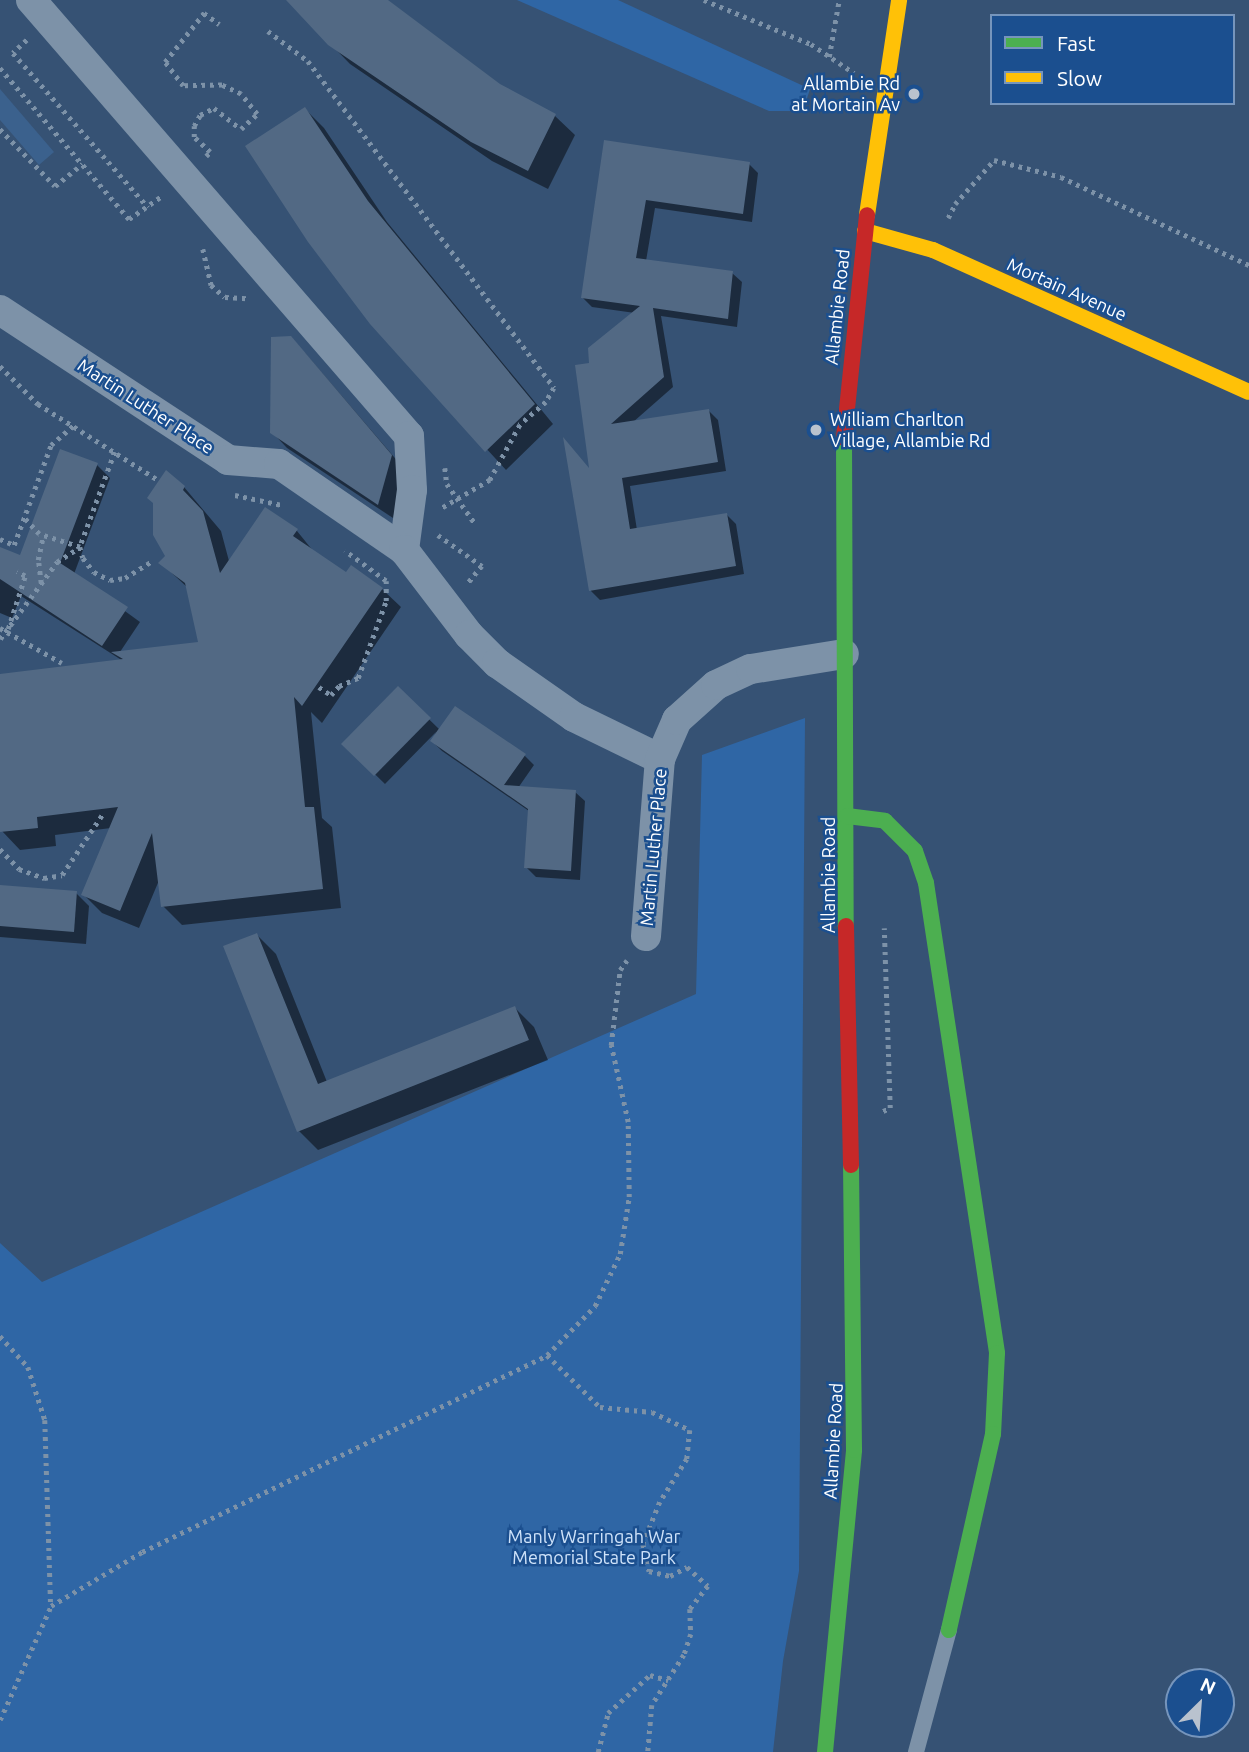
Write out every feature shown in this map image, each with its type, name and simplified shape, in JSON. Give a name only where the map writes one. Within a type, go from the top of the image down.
[{"type":"main road","name":"Allambie Road","points":[[825,1752],[854,1450],[856,1375],[843,444],[865,231],[899,0]]},
{"type":"main road","name":"Mortain Avenue","points":[[865,231],[933,250],[1249,392]]},
{"type":"main road","points":[[847,816],[885,821],[915,851],[926,883],[997,1353],[993,1434],[949,1630]]},
{"type":"street","points":[[40,10],[412,440],[404,550]]},
{"type":"street","name":"Martin Luther Place","points":[[0,310],[228,460],[279,464],[404,550],[447,607],[497,663],[574,717],[660,759]]},
{"type":"street","name":"Martin Luther Place","points":[[646,936],[660,759],[677,720],[716,685],[777,662],[844,654]]},
{"type":"lane","points":[[916,1752],[949,1630]]},
{"type":"path","points":[[704,0],[811,44],[851,72],[888,79]]},
{"type":"path","points":[[829,57],[839,0]]},
{"type":"path","points":[[40,10],[13,53],[148,207]]},
{"type":"path","points":[[268,31],[308,61],[554,388],[546,402],[520,425],[490,480],[449,500],[439,513]]},
{"type":"path","points":[[0,129],[55,186],[82,164]]},
{"type":"path","points":[[933,250],[955,204],[994,160],[1061,177],[1249,265]]},
{"type":"path","points":[[158,198],[167,209]]},
{"type":"path","points":[[195,239],[204,250],[211,285],[225,297],[256,296]]},
{"type":"path","points":[[0,366],[38,404],[158,480]]},
{"type":"path","points":[[0,539],[13,545],[51,445],[74,425]]},
{"type":"path","points":[[0,639],[8,632],[57,562],[80,547],[115,452]]},
{"type":"path","points":[[235,495],[282,505],[293,512]]},
{"type":"path","points":[[24,518],[30,528],[43,536],[80,547],[94,572],[110,580],[125,578],[152,561]]},
{"type":"path","points":[[436,522],[436,534],[482,566],[447,607]]},
{"type":"path","points":[[41,585],[37,560],[43,536]]},
{"type":"path","points":[[319,687],[331,695],[339,686],[358,678],[386,601],[386,581],[334,543]]},
{"type":"path","points":[[8,632],[25,576],[17,572]]},
{"type":"path","points":[[0,628],[62,663]]},
{"type":"path","points":[[0,849],[19,869],[44,878],[62,875],[104,812]]},
{"type":"path","points":[[51,1606],[142,1552],[547,1355],[595,1306],[620,1254],[629,1197],[628,1122],[611,1045],[620,970],[646,936]]},
{"type":"path","points":[[0,1336],[28,1367],[45,1420],[51,1606],[0,1720]]},
{"type":"path","points":[[547,1355],[600,1406],[652,1412],[690,1430],[687,1459],[660,1502],[643,1544],[649,1571],[670,1576],[687,1567],[708,1586],[690,1609],[691,1634],[652,1705],[648,1752]]},
{"type":"path","points":[[598,1752],[608,1713],[650,1675],[668,1680]]},
{"type":"green space","points":[[517,0],[618,0],[810,89],[803,111],[769,111]]},
{"type":"green space","name":"Manly Warringah War Memorial State Park","points":[[805,718],[799,1571],[783,1661],[773,1752],[0,1752],[0,1243],[42,1282],[696,994],[702,755]]},
{"type":"shaded area","points":[[0,89],[54,152],[39,165],[0,120]]},
{"type":"building","points":[[286,0],[388,0],[500,84],[556,114],[528,171],[471,142],[328,45]]},
{"type":"building","points":[[305,107],[368,201],[535,404],[485,452],[370,324],[308,242],[245,146]]},
{"type":"building","points":[[604,140],[750,162],[743,214],[646,200],[636,258],[733,271],[728,319],[653,308],[664,377],[611,424],[709,409],[718,462],[622,478],[630,529],[727,513],[736,566],[589,591],[563,437],[589,468],[575,365],[589,363],[588,348],[640,306],[581,298]]},
{"type":"building","points":[[291,336],[392,455],[378,505],[270,433],[271,337]]},
{"type":"building","points":[[60,449],[98,463],[60,563],[128,607],[102,646],[0,579],[0,547],[20,555]]},
{"type":"building","points":[[166,470],[185,486],[183,490],[203,511],[220,573],[265,507],[298,529],[293,536],[346,572],[351,565],[383,588],[302,706],[294,697],[305,807],[314,807],[323,889],[161,907],[152,833],[120,911],[81,895],[118,807],[37,817],[38,828],[0,832],[0,674],[123,659],[111,652],[198,642],[185,583],[158,563],[165,556],[153,535],[153,503],[147,498]]},
{"type":"building","points":[[398,686],[431,718],[374,776],[341,744]]},
{"type":"building","points":[[455,706],[526,754],[504,785],[576,790],[571,871],[524,868],[528,809],[430,741]]},
{"type":"building","points":[[0,885],[77,891],[74,932],[0,926]]},
{"type":"building","points":[[257,933],[318,1084],[515,1006],[529,1040],[297,1132],[223,946]]},
{"type":"traffic: fast","points":[[844,438],[846,926]]},
{"type":"traffic: fast","points":[[847,816],[885,821],[915,851],[926,883],[997,1353],[993,1434],[949,1630]]},
{"type":"traffic: fast","points":[[825,1752],[854,1450],[851,1165]]},
{"type":"traffic: slow","points":[[867,215],[899,0]]},
{"type":"traffic: slow","points":[[865,231],[933,250],[1249,392]]},
{"type":"traffic: jam","points":[[844,438],[867,215]]},
{"type":"traffic: jam","points":[[846,926],[851,1165]]},
{"type":"place","name":"Allambie Rd at Mortain Av","points":[[914,94]]},
{"type":"place","name":"William Charlton Village, Allambie Rd","points":[[816,430]]}]
